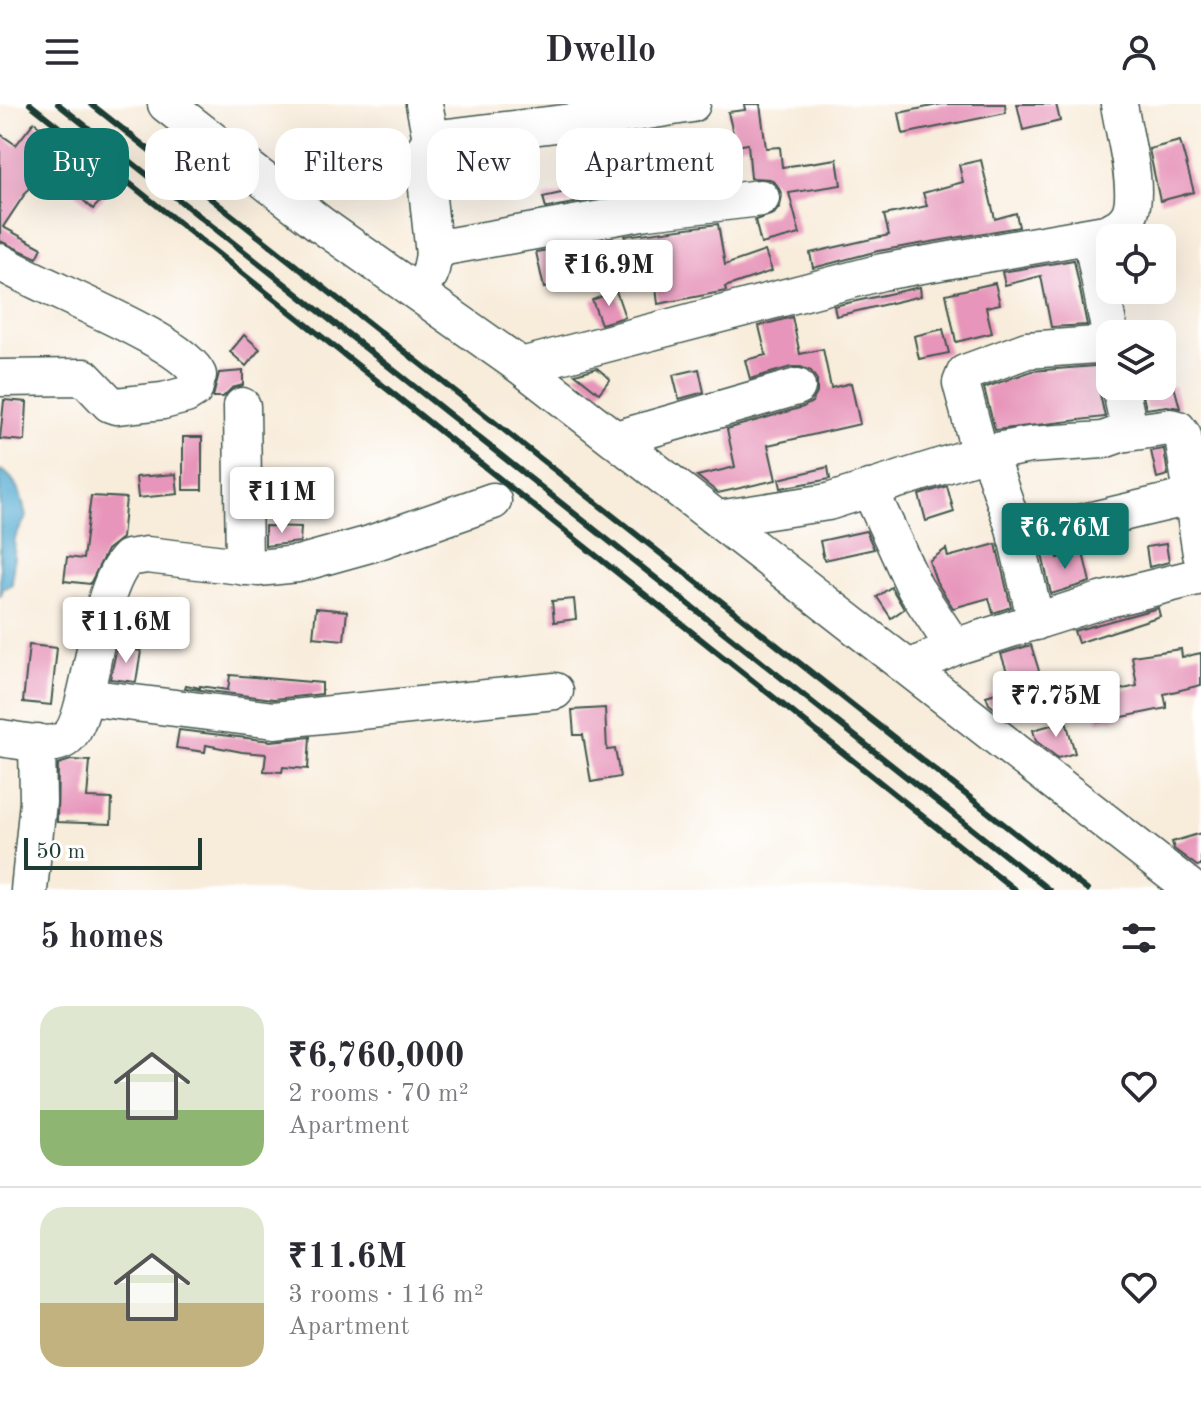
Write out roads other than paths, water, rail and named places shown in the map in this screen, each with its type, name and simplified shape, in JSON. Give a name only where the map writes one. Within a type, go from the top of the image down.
[{"type":"street","points":[[166,104],[320,224],[521,366],[1193,890]]},
{"type":"street","points":[[424,104],[429,128]]},
{"type":"street","points":[[522,128],[692,104]]},
{"type":"street","points":[[521,366],[882,272],[1091,236],[1119,227],[1128,217],[1133,192],[1119,104]]},
{"type":"street","points":[[427,145],[424,160],[427,188]]},
{"type":"street","points":[[434,255],[445,247],[621,215],[761,198]]},
{"type":"street","points":[[427,300],[434,255],[428,200]]},
{"type":"street","points":[[1091,236],[1107,320]]},
{"type":"street","points":[[0,378],[84,377],[110,404],[125,406],[186,395],[194,390],[198,375],[188,361],[131,327],[1,265]]},
{"type":"street","points":[[1036,622],[1007,502],[984,453],[961,383],[965,373],[1027,350],[1096,345]]},
{"type":"street","points":[[616,439],[797,387]]},
{"type":"street","points":[[1120,434],[1128,424],[1123,400]]},
{"type":"street","points":[[242,406],[244,567]]},
{"type":"street","points":[[718,519],[828,502],[984,453],[1030,445],[1103,440],[1120,434],[1170,427],[1178,429],[1193,446],[1194,496],[1201,554]]},
{"type":"street","points":[[869,488],[915,588],[954,647]]},
{"type":"street","points":[[1016,538],[1194,496]]},
{"type":"street","points":[[0,738],[53,743],[65,740],[79,717],[85,697],[103,604],[110,584],[128,558],[147,555],[267,568],[313,560],[370,544],[493,501]]},
{"type":"street","points":[[910,668],[954,647],[1100,601],[1201,576]]},
{"type":"street","points":[[85,697],[274,720],[555,691]]},
{"type":"street","points":[[29,890],[38,802],[37,742]]},
{"type":"water","points":[[0,470],[15,483],[26,517],[15,538],[12,584],[3,589],[0,597]]},
{"type":"railway","points":[[30,104],[1015,890]]},
{"type":"railway","points":[[58,104],[1049,890]]},
{"type":"railway","points":[[91,104],[1087,890]]}]
